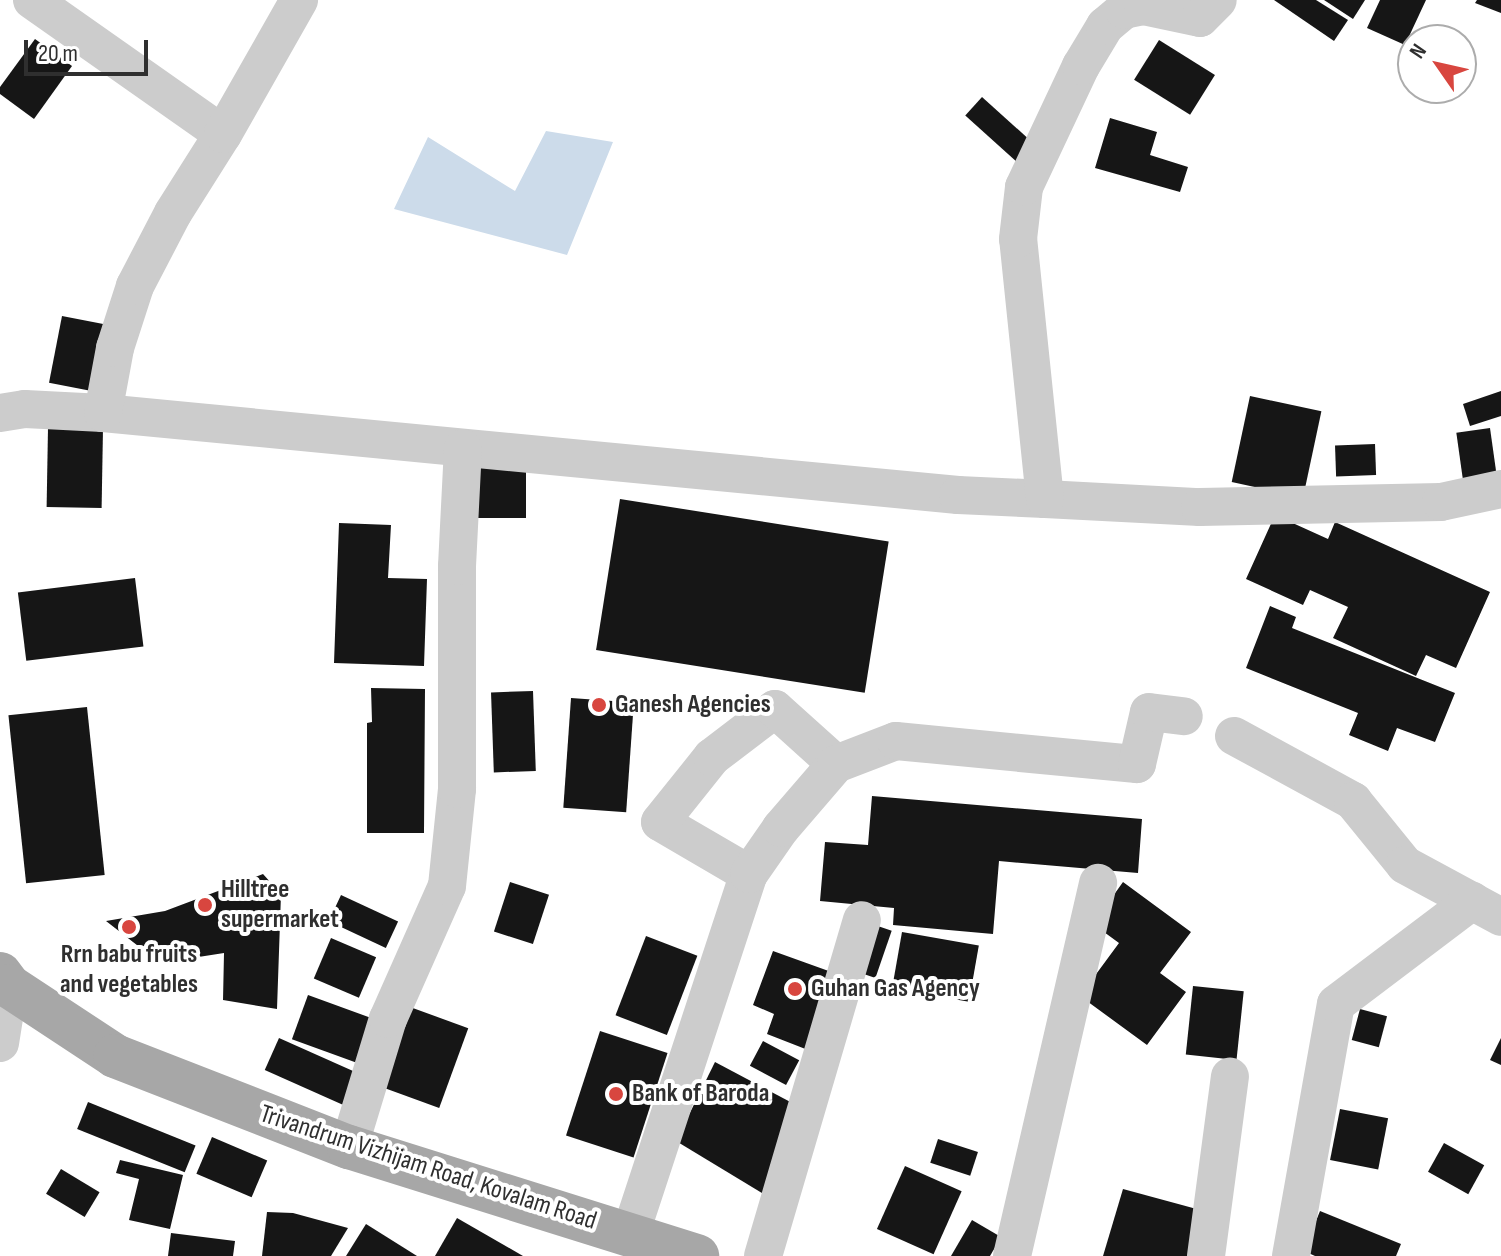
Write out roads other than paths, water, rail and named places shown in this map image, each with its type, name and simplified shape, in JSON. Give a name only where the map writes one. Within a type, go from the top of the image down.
[{"type":"main road","name":"Trivandrum Vizhijam Road, Kovalam Road","points":[[5,980],[115,1056],[349,1147],[697,1256]]},
{"type":"street","points":[[32,0],[223,134]]},
{"type":"street","points":[[103,413],[115,348],[135,286],[173,213],[223,134],[299,0]]},
{"type":"street","points":[[1045,499],[1018,239],[1024,187],[1081,66],[1105,26],[1124,10],[1143,6],[1200,18],[1218,0]]},
{"type":"street","points":[[0,413],[25,409],[103,413],[958,495],[1200,507],[1426,502],[1501,489]]},
{"type":"street","points":[[349,1147],[388,1019],[447,886],[457,789],[457,566],[463,448]]},
{"type":"street","points":[[749,874],[660,822],[712,757],[775,709],[836,764]]},
{"type":"street","points":[[630,1235],[749,874],[781,828],[836,764],[896,741],[1137,764],[1149,712],[1184,716]]},
{"type":"street","points":[[1234,736],[1353,801],[1405,865],[1487,909],[1336,1004],[1291,1256]]},
{"type":"street","points":[[1012,1256],[1098,883]]},
{"type":"street","points":[[763,1256],[862,920]]},
{"type":"street","points":[[0,1043],[5,980]]},
{"type":"street","points":[[1206,1256],[1230,1077]]},
{"type":"water","points":[[546,131],[613,142],[567,255],[394,209],[428,137],[515,191]]},
{"type":"place","name":"Ganesh Agencies","points":[[599,705]]},
{"type":"place","name":"Hilltree supermarket","points":[[205,905]]},
{"type":"place","name":"Rrn babu fruits and vegetables","points":[[129,927]]},
{"type":"place","name":"Guhan Gas Agency","points":[[795,989]]},
{"type":"place","name":"Bank of Baroda","points":[[616,1094]]}]
